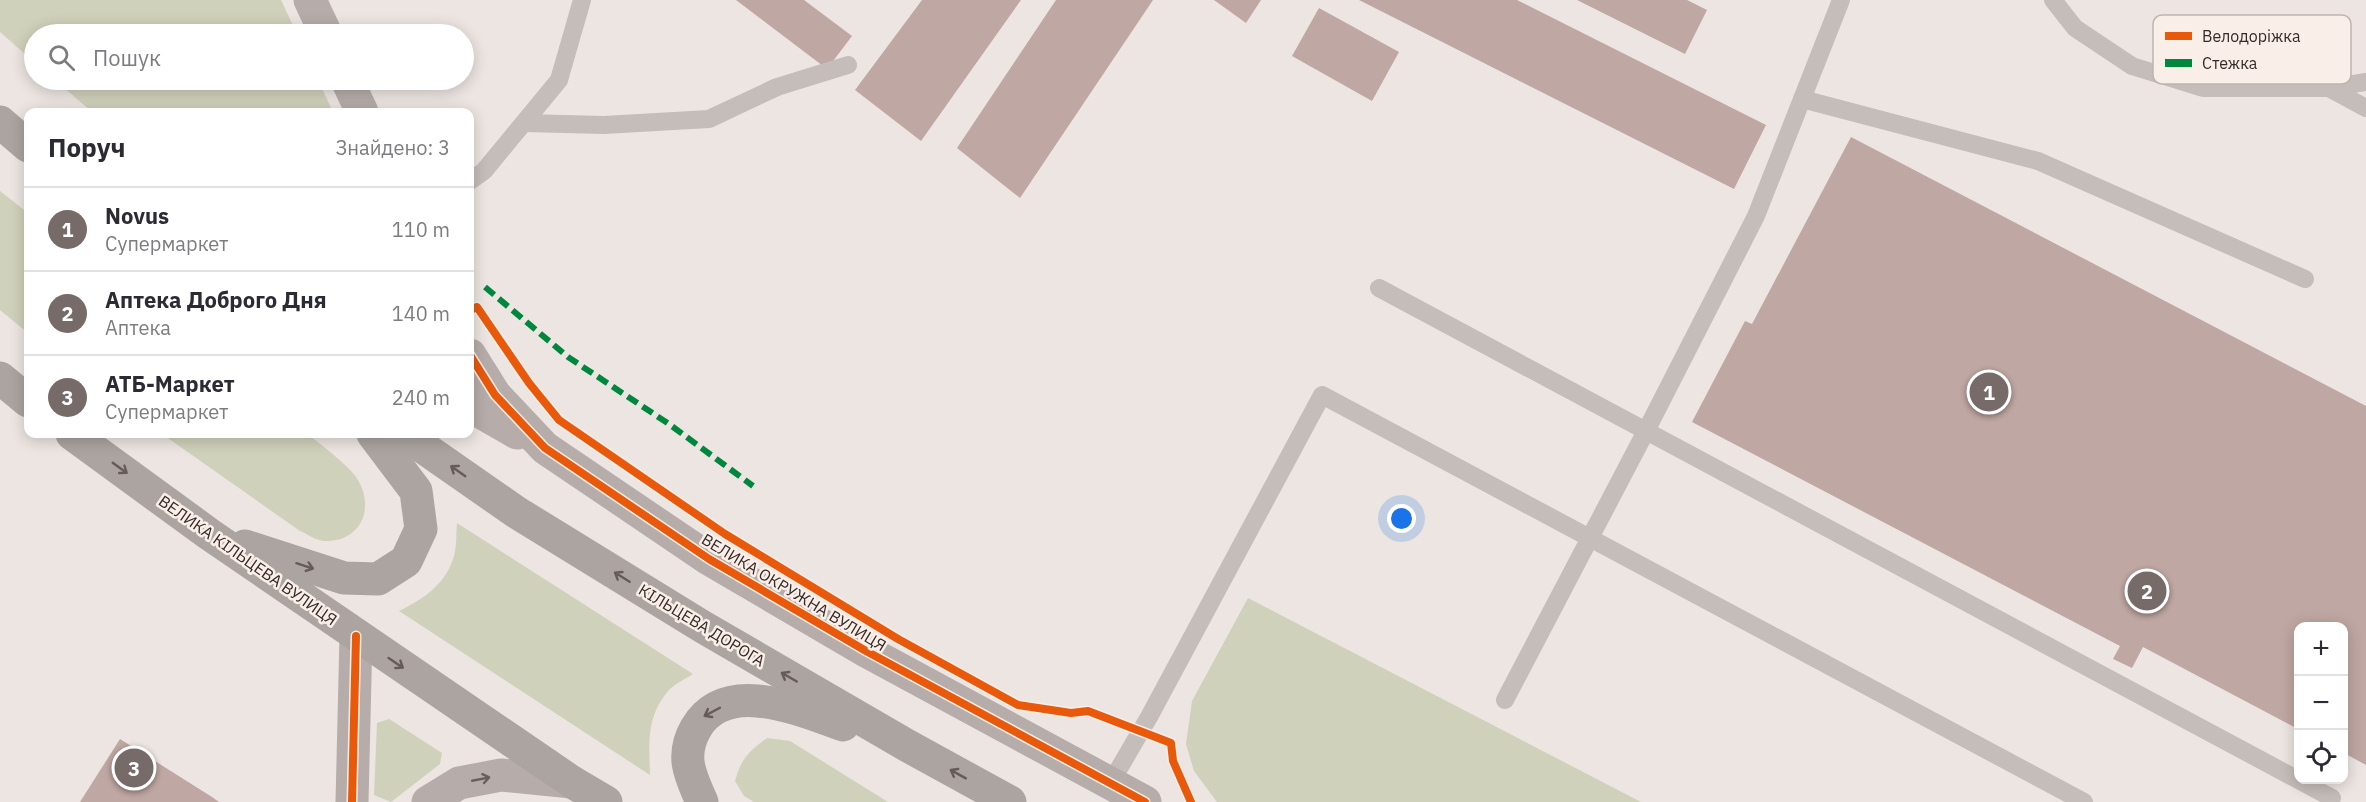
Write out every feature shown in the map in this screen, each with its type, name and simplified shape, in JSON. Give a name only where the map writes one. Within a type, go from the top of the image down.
[{"type":"highway","points":[[0,122],[24,143]]},
{"type":"highway","points":[[0,378],[24,398]]},
{"type":"highway","name":"ВЕЛИКА КІЛЬЦЕВА ВУЛИЦЯ","points":[[77,438],[209,534],[357,636],[572,782],[606,802]]},
{"type":"highway","points":[[209,534],[344,578],[378,579],[406,561],[421,529],[416,491],[376,438]]},
{"type":"highway","name":"КІЛЬЦЕВА ДОРОГА","points":[[410,438],[516,512],[703,627],[908,746],[1010,802]]},
{"type":"highway","points":[[702,802],[688,772],[688,742],[705,714],[738,700],[778,703],[908,746]]},
{"type":"street","points":[[310,0],[321,24]]},
{"type":"street","points":[[351,90],[360,108]]},
{"type":"street","points":[[0,112],[24,123]]},
{"type":"street","name":"ВЕЛИКА ОКРУЖНА ВУЛИЦЯ","points":[[474,361],[495,395],[545,448],[709,559],[866,651],[1144,802]]},
{"type":"street","points":[[474,408],[545,448]]},
{"type":"street","points":[[352,802],[357,636]]},
{"type":"street","points":[[428,802],[459,783],[501,775],[572,782]]},
{"type":"lane","points":[[474,178],[484,171],[559,80],[582,0]]},
{"type":"lane","points":[[1504,700],[1756,216],[1841,0]]},
{"type":"lane","points":[[2053,0],[2075,28],[2133,66],[2153,72]]},
{"type":"lane","points":[[524,123],[604,125],[709,119],[777,87],[848,65]]},
{"type":"lane","points":[[2190,84],[2203,88],[2329,88],[2366,82]]},
{"type":"lane","points":[[2329,88],[2366,108]]},
{"type":"lane","points":[[1802,99],[2038,161],[2305,279]]},
{"type":"lane","points":[[1379,288],[2331,798],[2330,802]]},
{"type":"lane","points":[[1110,784],[1149,717],[1322,395],[2084,802]]},
{"type":"green space","points":[[0,0],[281,0],[292,24],[24,24],[24,53],[0,32]]},
{"type":"green space","points":[[67,90],[323,90],[331,108],[87,108]]},
{"type":"green space","points":[[0,191],[24,210],[24,330],[0,310]]},
{"type":"green space","points":[[168,438],[313,438],[356,477],[365,499],[365,510],[356,529],[348,536],[338,540],[315,539],[300,531]]},
{"type":"green space","points":[[457,523],[693,674],[669,690],[656,710],[650,731],[650,775],[399,611],[425,596],[446,575],[455,552]]},
{"type":"green space","points":[[1248,598],[1641,802],[1217,802],[1194,771],[1186,744],[1192,701]]},
{"type":"green space","points":[[389,719],[442,753],[440,764],[391,802],[374,795],[377,723]]},
{"type":"green space","points":[[767,738],[790,741],[888,802],[754,802],[744,796],[735,781],[746,756]]},
{"type":"building","points":[[736,0],[804,0],[852,36],[827,69]]},
{"type":"building","points":[[922,0],[1021,0],[921,141],[855,90]]},
{"type":"building","points":[[1056,0],[1153,0],[1020,198],[957,148]]},
{"type":"building","points":[[1214,0],[1261,0],[1246,23]]},
{"type":"building","points":[[1359,0],[1517,0],[1766,125],[1734,189]]},
{"type":"building","points":[[1577,0],[1687,0],[1707,10],[1685,54]]},
{"type":"building","points":[[1319,8],[1399,52],[1372,101],[1292,56]]},
{"type":"building","points":[[1851,137],[2366,406],[2366,765],[2348,755],[2348,622],[2294,622],[2294,727],[2143,647],[2132,668],[2113,659],[2120,646],[1692,422],[1745,321],[1752,324]]},
{"type":"building","points":[[120,739],[212,797],[219,802],[80,802]]},
{"type":"marked path","points":[[485,287],[568,357],[669,424],[753,486]]},
{"type":"cycle path","points":[[474,308],[477,307],[529,383],[559,420],[725,534],[898,639],[1018,705],[1071,713],[1088,711],[1171,743],[1173,761],[1191,802]]},
{"type":"cycle path","points":[[474,361],[495,395],[545,448],[709,559],[866,651],[1145,802]]},
{"type":"cycle path","points":[[352,802],[356,636]]},
{"type":"place","name":"Novus","points":[[1989,392]]},
{"type":"place","name":"Аптека Доброго Дня","points":[[2147,591]]},
{"type":"place","name":"АТБ-Маркет","points":[[134,768]]}]
